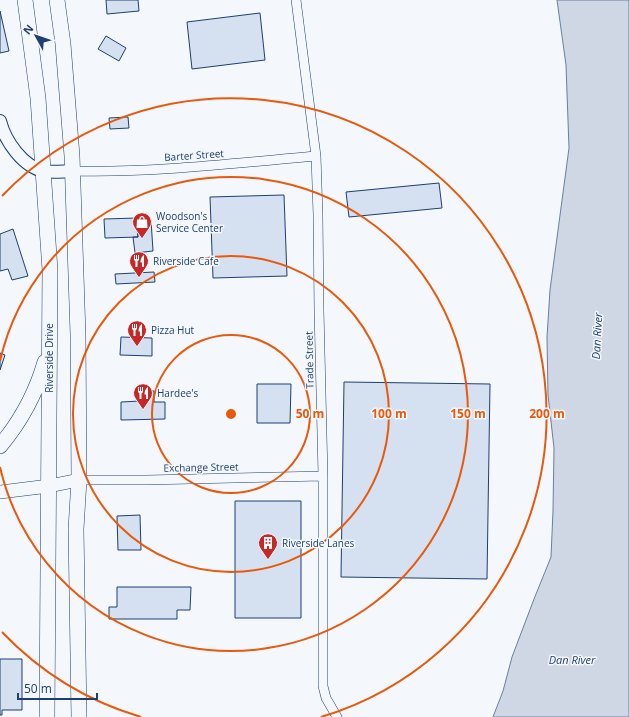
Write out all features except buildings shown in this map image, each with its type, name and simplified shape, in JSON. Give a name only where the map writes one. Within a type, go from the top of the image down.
[{"type":"main road","name":"Riverside Drive","points":[[26,0],[38,98],[50,270],[47,717]]},
{"type":"main road","points":[[57,0],[63,44],[73,171],[78,343],[79,480],[76,530],[79,717]]},
{"type":"main road","points":[[0,446],[19,420],[34,393],[50,348]]},
{"type":"main road","points":[[0,492],[49,486],[79,480]]},
{"type":"street","name":"Trade Street","points":[[296,0],[316,156],[323,476],[323,686],[326,698],[336,717]]},
{"type":"street","points":[[0,121],[7,139],[19,155],[32,165],[44,171],[73,171]]},
{"type":"street","name":"Barter Street","points":[[73,171],[103,172],[316,156]]},
{"type":"street","name":"Exchange Street","points":[[79,480],[153,480],[323,476]]},
{"type":"water","name":"Dan River","points":[[557,0],[629,0],[629,717],[493,717],[503,691],[512,657],[551,557],[554,448],[548,395],[547,337],[550,290],[569,148],[566,65]]},
{"type":"place","name":"Woodson's Service Center","points":[[142,239]]},
{"type":"place","name":"Riverside Cafe","points":[[139,278]]},
{"type":"place","name":"Pizza Hut","points":[[137,347]]},
{"type":"place","name":"Hardee's","points":[[143,410]]},
{"type":"place","name":"Riverside Lanes","points":[[268,560]]}]
